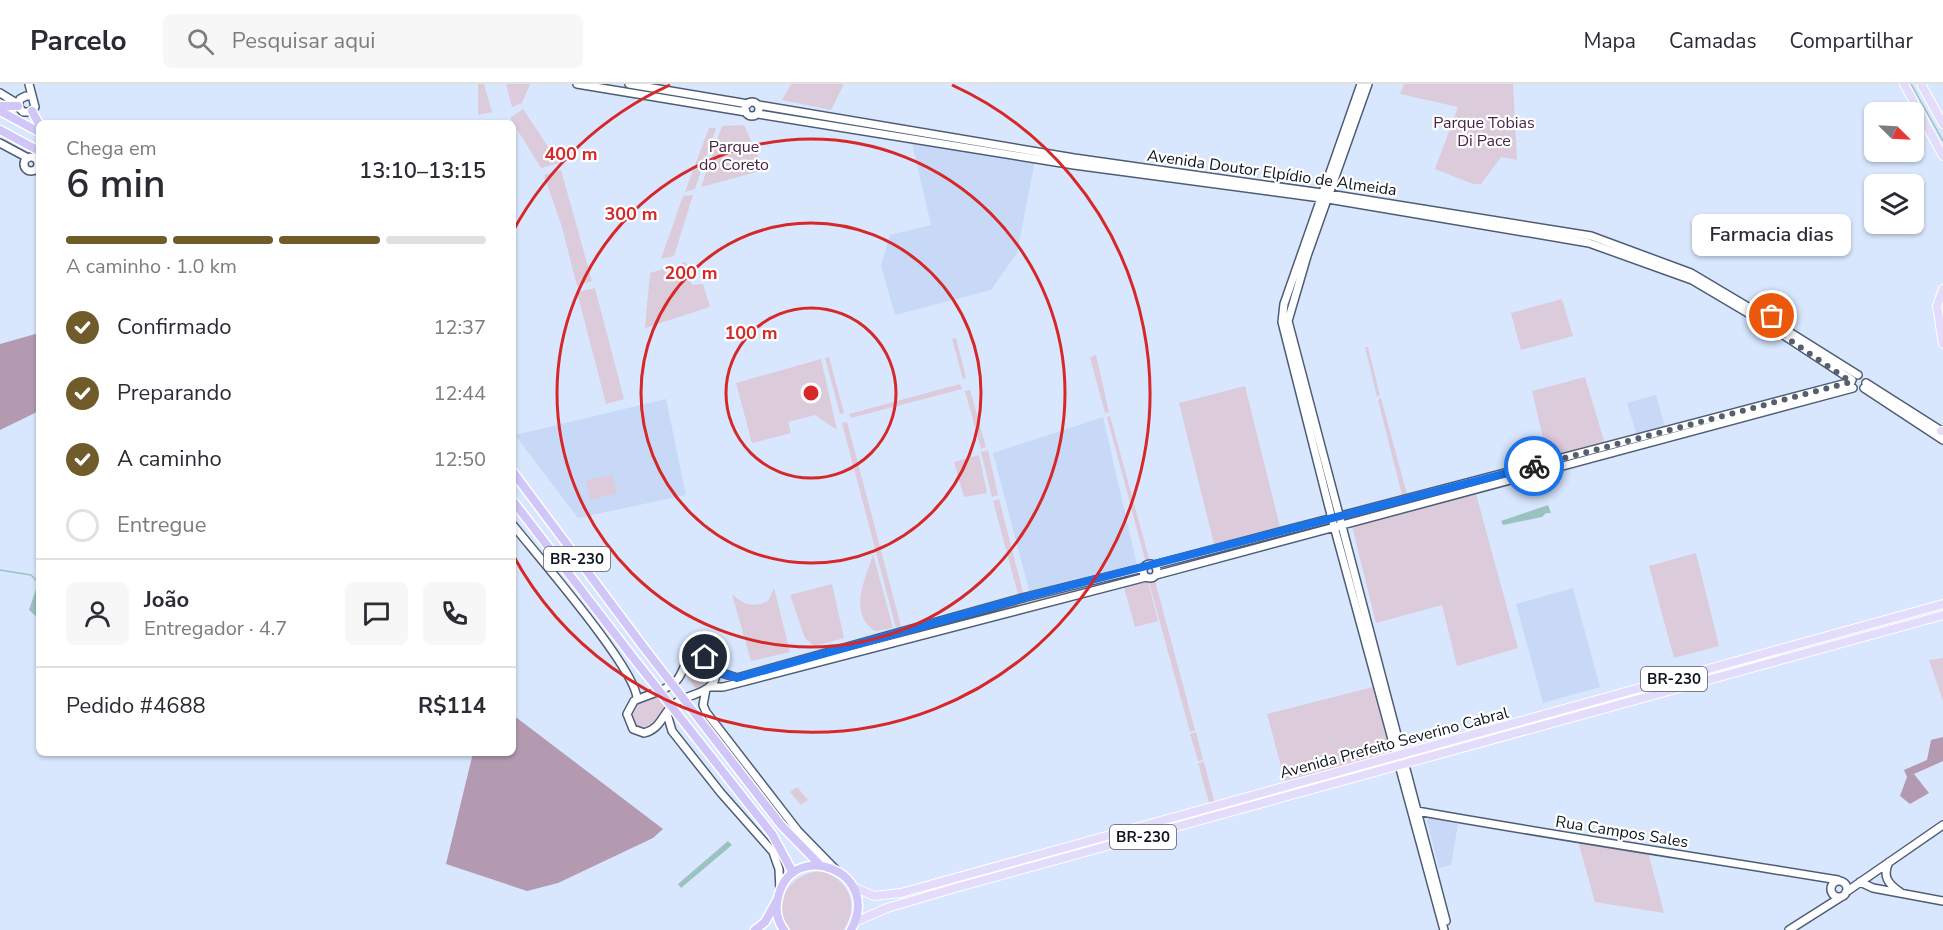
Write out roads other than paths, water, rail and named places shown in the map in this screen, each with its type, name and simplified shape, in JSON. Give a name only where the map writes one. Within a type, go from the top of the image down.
[{"type":"highway","points":[[0,106],[22,100]]},
{"type":"highway","points":[[0,111],[36,130]]},
{"type":"highway","points":[[32,111],[37,120]]},
{"type":"highway","points":[[0,130],[36,149]]},
{"type":"highway","name":"BR-230","points":[[516,476],[642,645],[781,825],[820,865]]},
{"type":"highway","name":"BR-230","points":[[516,505],[772,834],[793,873]]},
{"type":"highway","points":[[755,930],[765,922],[780,890],[793,873],[810,866],[820,865],[836,870],[854,887],[858,904],[853,926]]},
{"type":"highway","points":[[776,902],[777,915],[784,930]]},
{"type":"main road","points":[[1904,84],[1943,156]]},
{"type":"main road","points":[[1921,84],[1943,124]]},
{"type":"main road","points":[[1943,289],[1937,306],[1943,344]]},
{"type":"main road","name":"Avenida Prefeito Severino Cabral","points":[[854,887],[874,896],[901,893],[1943,604]]},
{"type":"main road","name":"Avenida Prefeito Severino Cabral","points":[[853,926],[887,908],[962,886],[1943,615]]},
{"type":"street","points":[[2,94],[22,100],[35,102],[32,111],[23,112],[22,100],[29,84]]},
{"type":"street","points":[[577,84],[746,112],[750,116],[758,114],[758,105],[754,102],[748,104],[629,84]]},
{"type":"street","points":[[1360,84],[1285,321],[1336,522],[1401,755],[1444,930]]},
{"type":"street","points":[[1325,196],[1368,84]]},
{"type":"street","points":[[746,112],[748,104]]},
{"type":"street","name":"Avenida Doutor Elpídio de Almeida","points":[[758,105],[1190,177],[1325,196],[1589,243],[1692,280],[1764,319],[1772,316],[1773,325],[1854,381]]},
{"type":"street","name":"Avenida Doutor Elpídio de Almeida","points":[[758,114],[1074,165],[1190,177]]},
{"type":"street","points":[[0,143],[17,152],[26,161],[27,170],[36,166]]},
{"type":"street","points":[[26,161],[34,158],[36,162]]},
{"type":"street","points":[[1336,522],[1147,565],[1143,568],[1026,597],[750,677],[723,687],[708,688],[687,696],[672,706],[656,728],[644,733],[630,724],[629,707],[637,699],[651,695],[676,680],[685,664],[693,657],[705,657],[729,677],[750,677],[1146,577],[1150,578],[1336,522],[1864,378],[1865,385],[1943,440]]},
{"type":"street","points":[[1854,381],[1858,390],[1865,385]]},
{"type":"street","points":[[1865,385],[1942,431]]},
{"type":"street","points":[[516,529],[630,678],[651,695]]},
{"type":"street","points":[[1154,565],[1156,575]]},
{"type":"street","points":[[1143,568],[1146,577]]},
{"type":"street","points":[[716,667],[715,678],[703,698],[706,712],[798,831],[836,870]]},
{"type":"street","points":[[630,678],[637,699]]},
{"type":"street","points":[[667,714],[672,731],[721,793],[773,852],[779,869],[780,890]]},
{"type":"street","points":[[656,728],[672,731]]},
{"type":"street","points":[[1403,765],[1448,930]]},
{"type":"street","name":"Rua Campos Sales","points":[[1417,811],[1859,883],[1902,894],[1943,900]]},
{"type":"street","points":[[1789,930],[1943,825]]},
{"type":"street","points":[[1889,862],[1886,871],[1888,882],[1902,894]]},
{"type":"street","points":[[1823,878],[1831,888],[1844,894]]},
{"type":"street","points":[[1821,909],[1831,888],[1840,880],[1846,884],[1844,894]]},
{"type":"waterway","points":[[1911,84],[1943,141]]},
{"type":"waterway","points":[[0,570],[31,575],[36,580]]},
{"type":"place","name":"Farmacia dias","points":[[1772,316]]},
{"type":"park label","name":"Parque Tobias Di Pace","points":[[1484,131]]},
{"type":"park label","name":"Parque do Coreto","points":[[734,155]]}]
